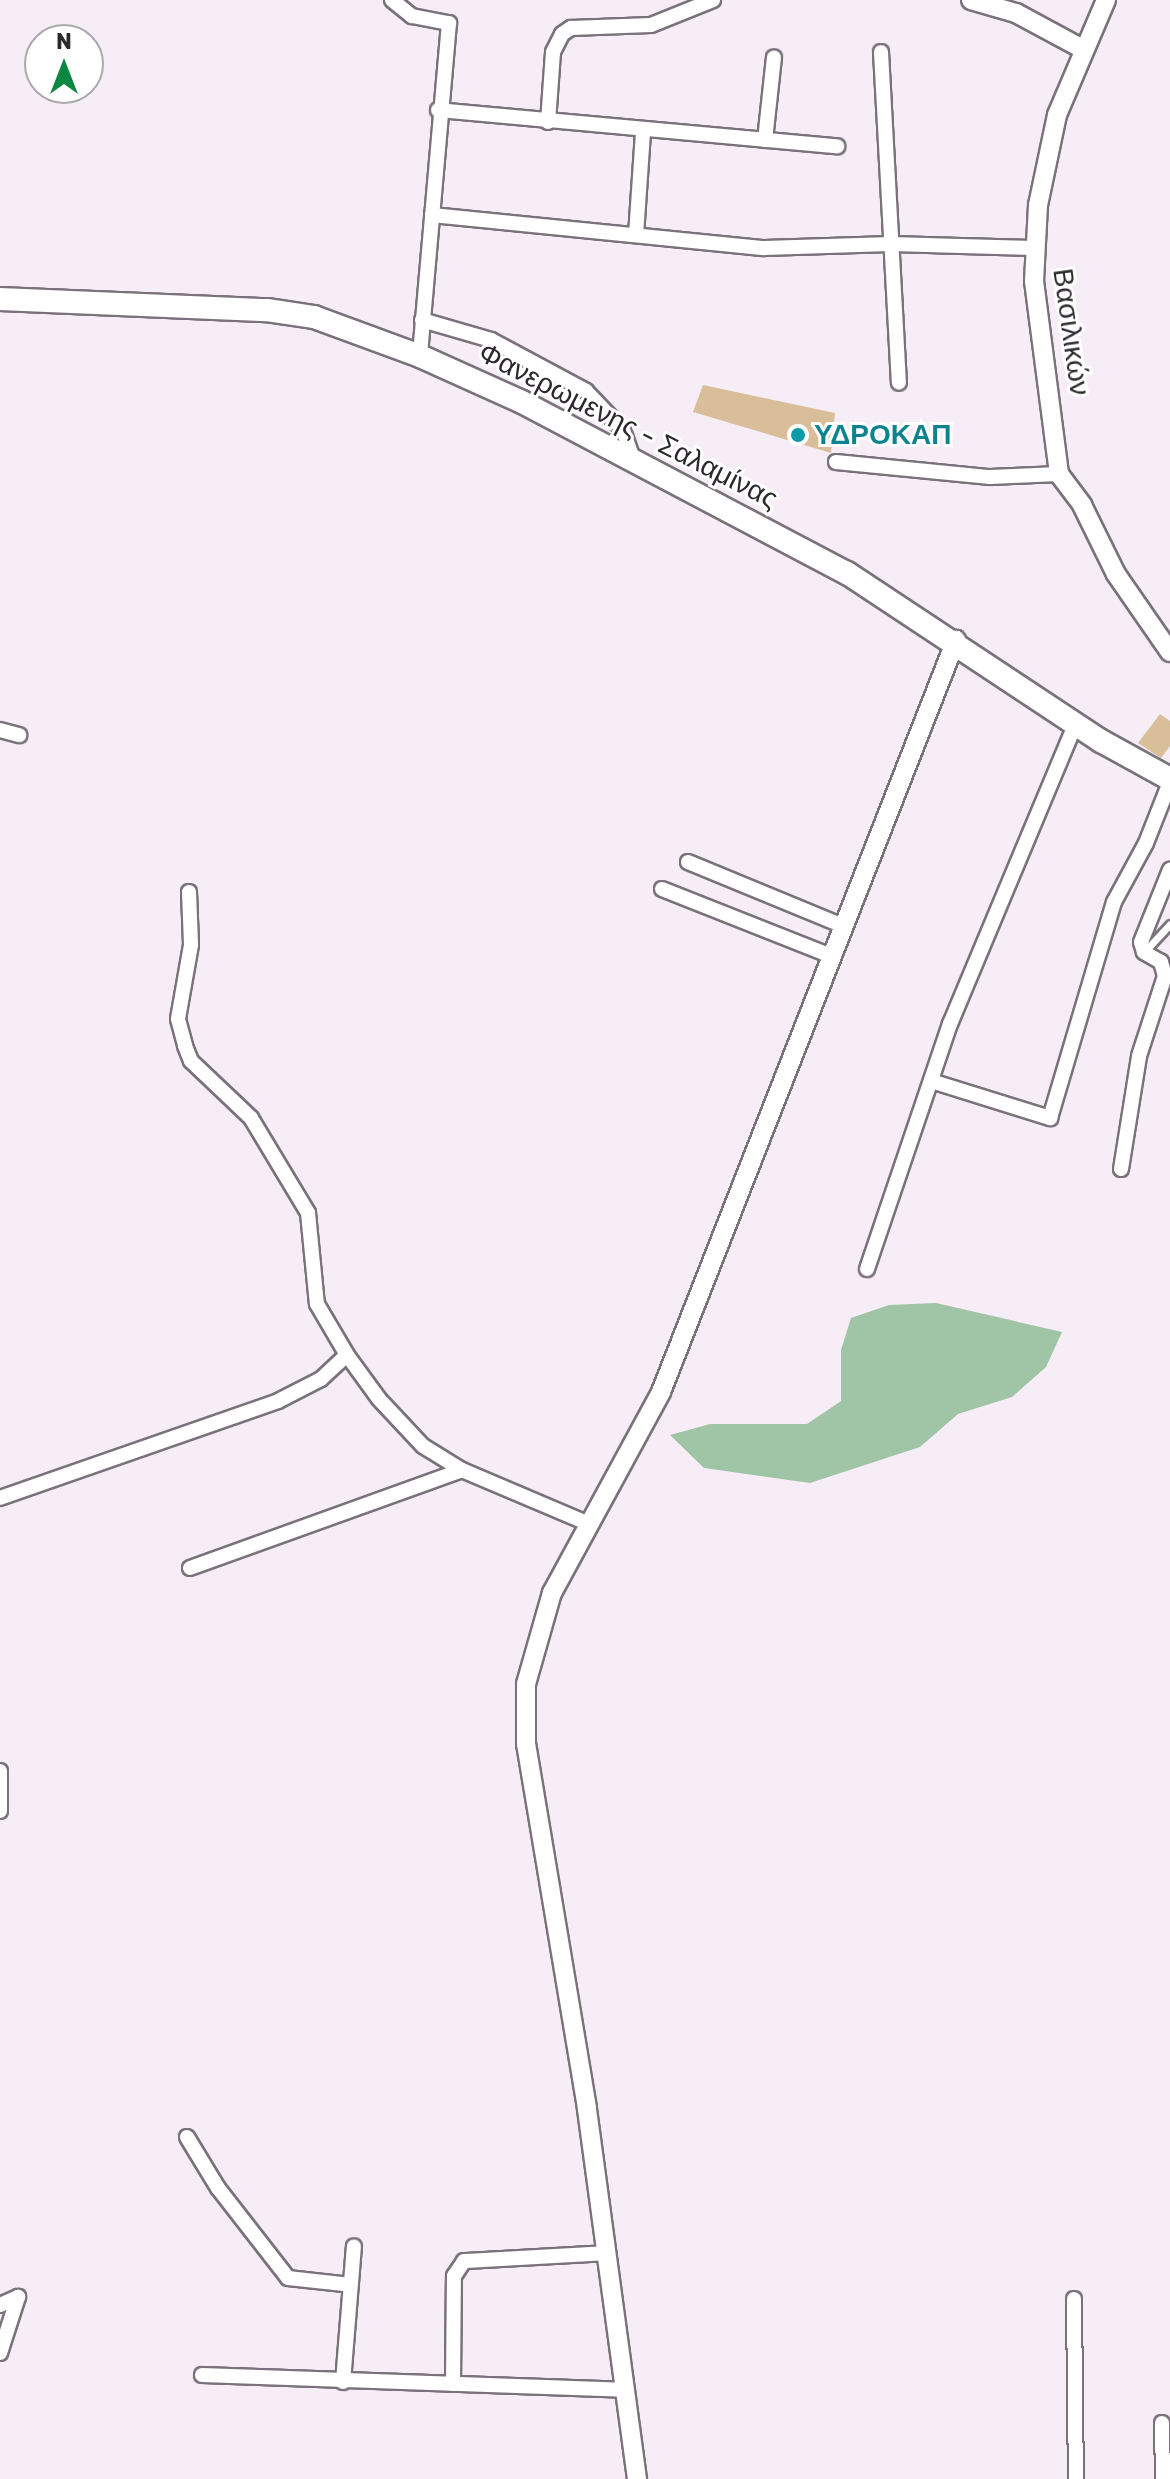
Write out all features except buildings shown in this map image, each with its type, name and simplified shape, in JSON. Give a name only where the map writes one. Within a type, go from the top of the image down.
[{"type":"main road","name":"Φανερωμενης - Σαλαμίνας","points":[[0,299],[267,310],[314,317],[420,356],[522,402],[847,573],[956,640],[1076,723],[1170,780]]},
{"type":"street","points":[[392,0],[412,16],[449,23],[438,110],[420,356]]},
{"type":"street","points":[[548,122],[553,52],[562,34],[571,28],[651,25],[713,0]]},
{"type":"street","points":[[971,0],[1016,13],[1081,48]]},
{"type":"street","name":"Βασιλικών","points":[[1106,0],[1081,48],[1050,145],[1033,248],[1059,474],[1082,505],[1116,574],[1170,652]]},
{"type":"street","points":[[881,52],[899,383]]},
{"type":"street","points":[[765,140],[774,57]]},
{"type":"street","points":[[438,110],[643,132],[837,146]]},
{"type":"street","points":[[636,235],[643,132]]},
{"type":"street","points":[[432,215],[764,248],[891,244],[1033,248]]},
{"type":"street","points":[[422,320],[491,340],[586,391],[623,430],[634,463]]},
{"type":"street","points":[[836,462],[990,477],[1059,474]]},
{"type":"street","points":[[637,2479],[524,1711],[536,1637],[587,1523],[661,1392],[829,955],[956,640]]},
{"type":"street","points":[[867,1269],[931,1081],[1076,723]]},
{"type":"street","points":[[0,730],[19,735]]},
{"type":"street","points":[[931,1081],[1050,1118],[1114,902],[1146,843],[1170,780]]},
{"type":"street","points":[[688,862],[841,925]]},
{"type":"street","points":[[1121,1169],[1139,1056],[1165,976],[1161,962],[1144,952],[1141,942],[1170,870]]},
{"type":"street","points":[[662,889],[829,955]]},
{"type":"street","points":[[189,892],[191,945],[178,1019],[185,1046],[191,1061],[251,1118],[258,1138],[308,1213],[317,1304],[347,1355],[379,1399],[423,1446],[462,1470],[587,1523]]},
{"type":"street","points":[[0,1498],[278,1401],[321,1379],[347,1355]]},
{"type":"street","points":[[190,1568],[462,1470]]},
{"type":"street","points":[[0,1771],[0,1811]]},
{"type":"street","points":[[187,2137],[218,2188],[288,2278],[351,2285]]},
{"type":"street","points":[[343,2382],[354,2246]]},
{"type":"street","points":[[453,2384],[454,2276],[464,2261],[606,2253]]},
{"type":"street","points":[[0,2305],[18,2297],[0,2353]]},
{"type":"street","points":[[1074,2299],[1076,2479]]},
{"type":"street","points":[[202,2375],[624,2390]]},
{"type":"street","points":[[1162,2423],[1163,2479]]},
{"type":"lane","points":[[1144,952],[1170,924]]},
{"type":"green space","points":[[936,1303],[1062,1332],[1046,1367],[1012,1397],[958,1414],[920,1447],[810,1483],[704,1468],[670,1435],[710,1424],[807,1424],[841,1401],[841,1350],[851,1318],[889,1305]]},
{"type":"place","name":"ΥΔΡΟΚΑΠ","points":[[798,435]]}]
